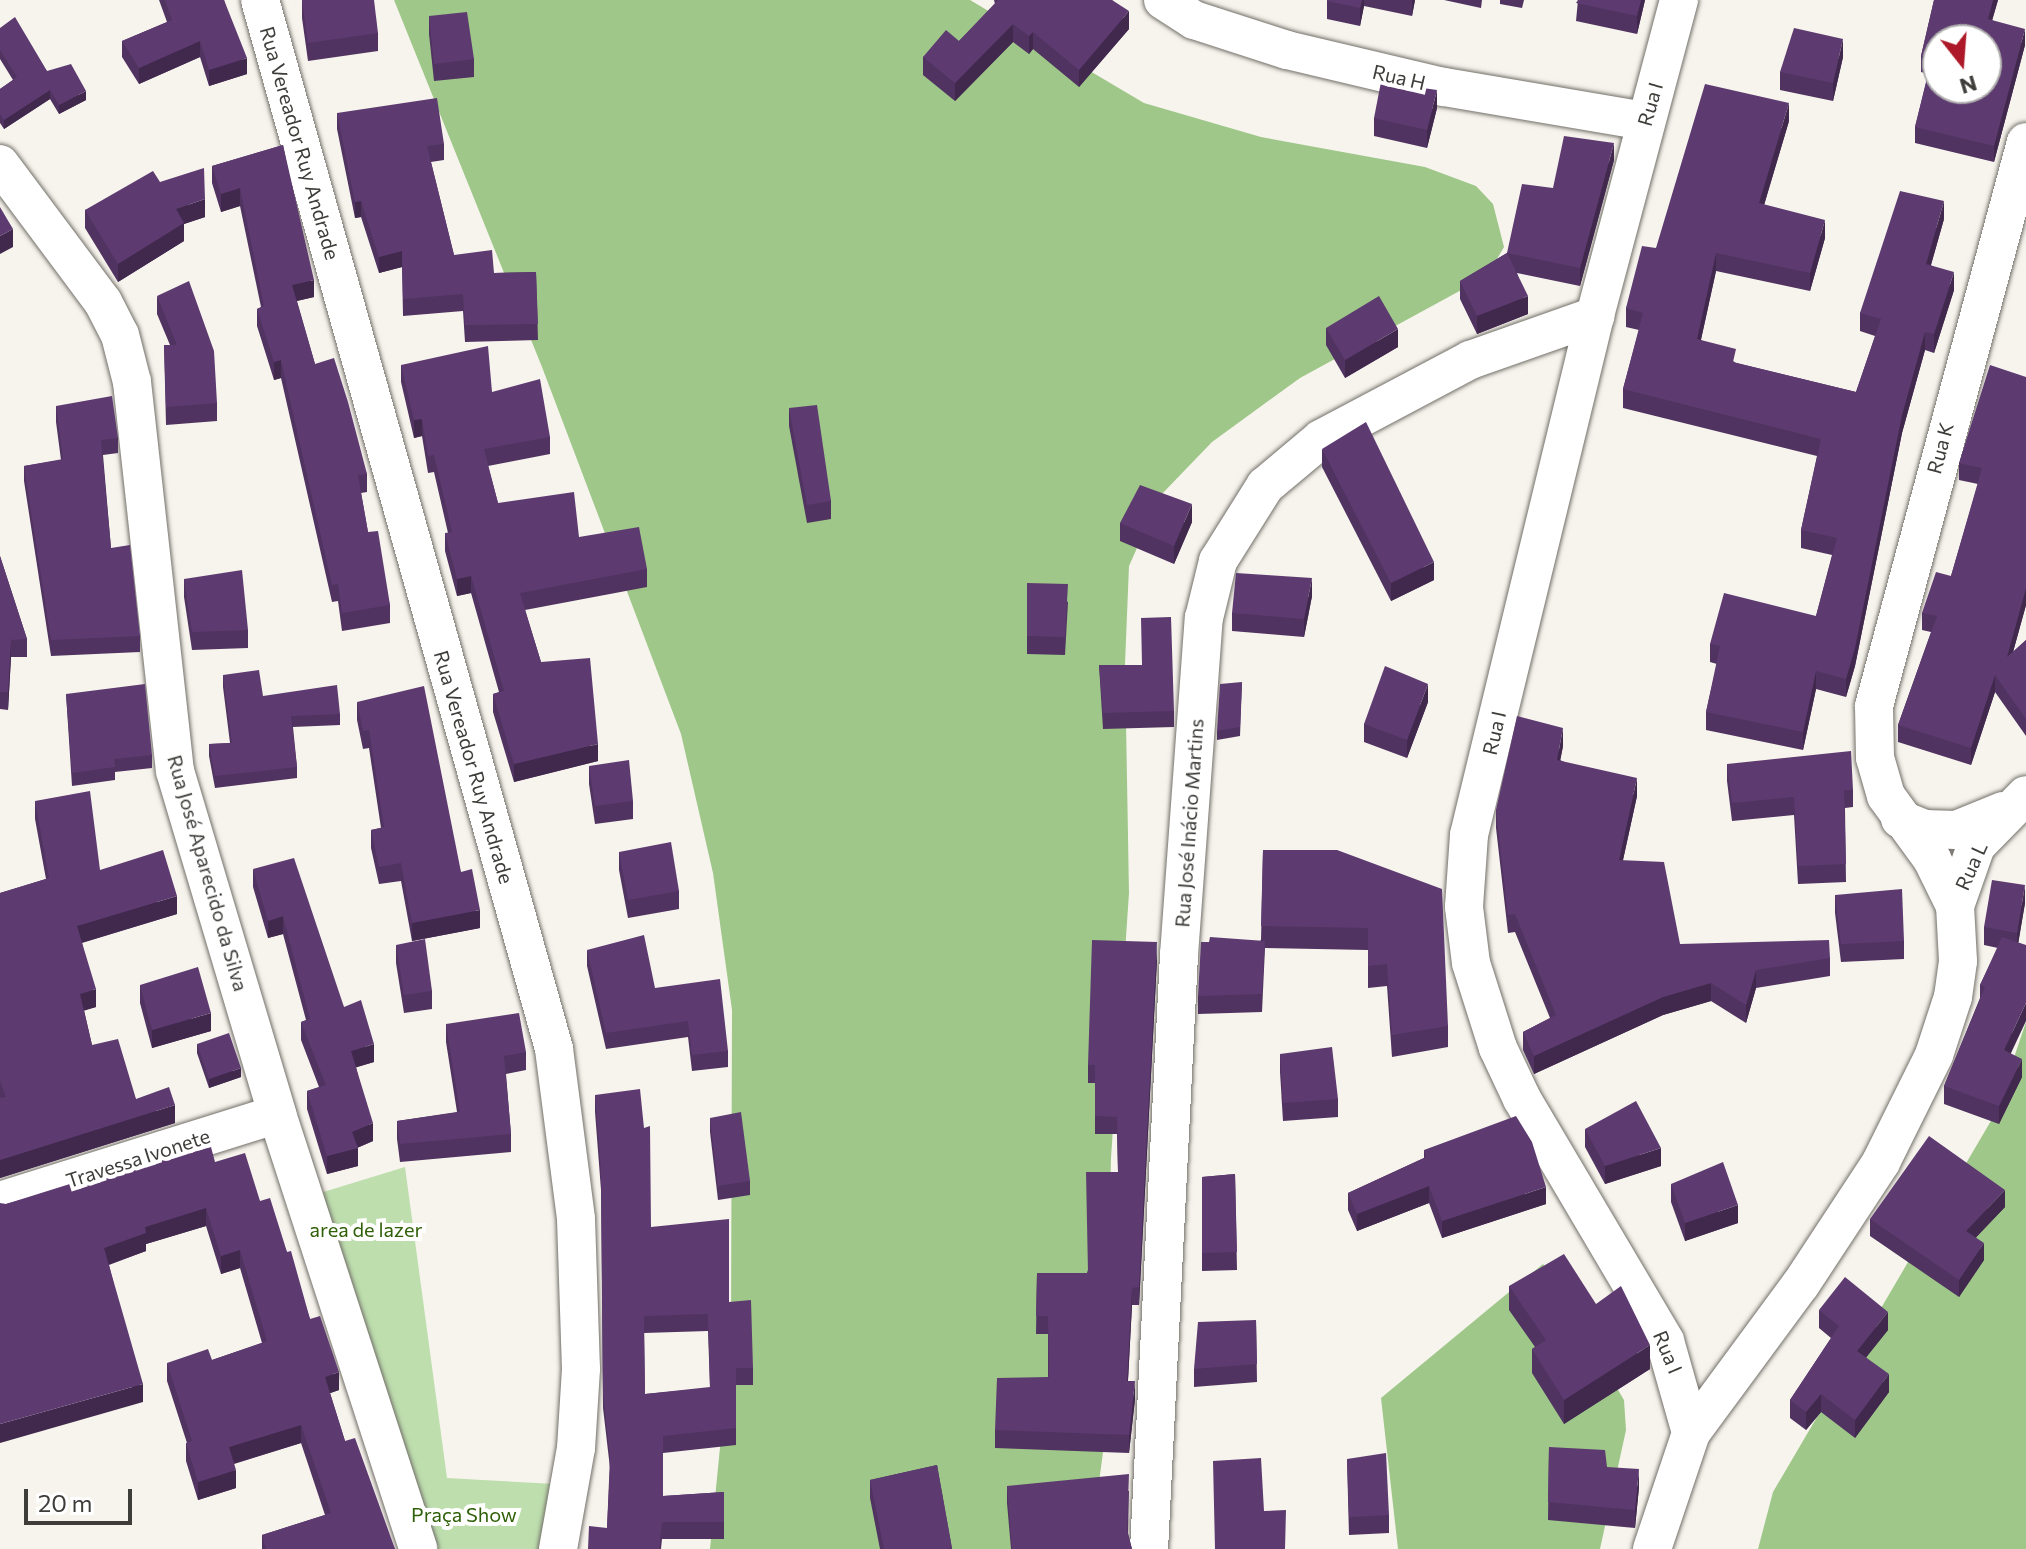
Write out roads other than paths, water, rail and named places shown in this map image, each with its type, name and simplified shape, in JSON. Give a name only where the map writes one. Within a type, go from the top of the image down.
[{"type":"street","name":"Rua Vereador Ruy Andrade","points":[[260,0],[554,1049],[576,1219],[581,1369],[576,1448],[558,1549]]},
{"type":"street","name":"Rua H","points":[[1163,0],[1194,20],[1287,50],[1444,87],[1645,121]]},
{"type":"street","name":"Rua I","points":[[1679,0],[1595,316],[1469,835],[1464,907],[1471,963],[1498,1048],[1522,1099],[1664,1339],[1691,1433]]},
{"type":"street","name":"Rua K","points":[[1900,819],[1886,796],[1875,758],[1874,706],[2026,142]]},
{"type":"street","name":"Rua José Aparecido da Silva","points":[[0,164],[90,283],[120,335],[132,382],[175,771],[277,1114],[418,1549]]},
{"type":"street","name":"Rua José Inácio Martins","points":[[1149,1549],[1179,955],[1204,618],[1218,561],[1265,486],[1321,439],[1470,360],[1595,316]]},
{"type":"street","points":[[1900,819],[1925,829],[1956,830],[1990,820],[2019,800]]},
{"type":"street","name":"Rua L","points":[[1955,906],[1976,846],[2019,800]]},
{"type":"street","points":[[1652,1549],[1691,1433],[1881,1162],[1917,1095],[1953,997],[1958,961],[1955,906],[1932,859],[1900,819]]},
{"type":"street","name":"Travessa Ivonete","points":[[0,1201],[277,1114]]},
{"type":"street","points":[[1664,1339],[1680,1362],[1696,1373],[1714,1376],[1740,1367]]},
{"type":"park label","name":"area de lazer","points":[[366,1229]]},
{"type":"park label","name":"Praça Show","points":[[464,1514]]}]
